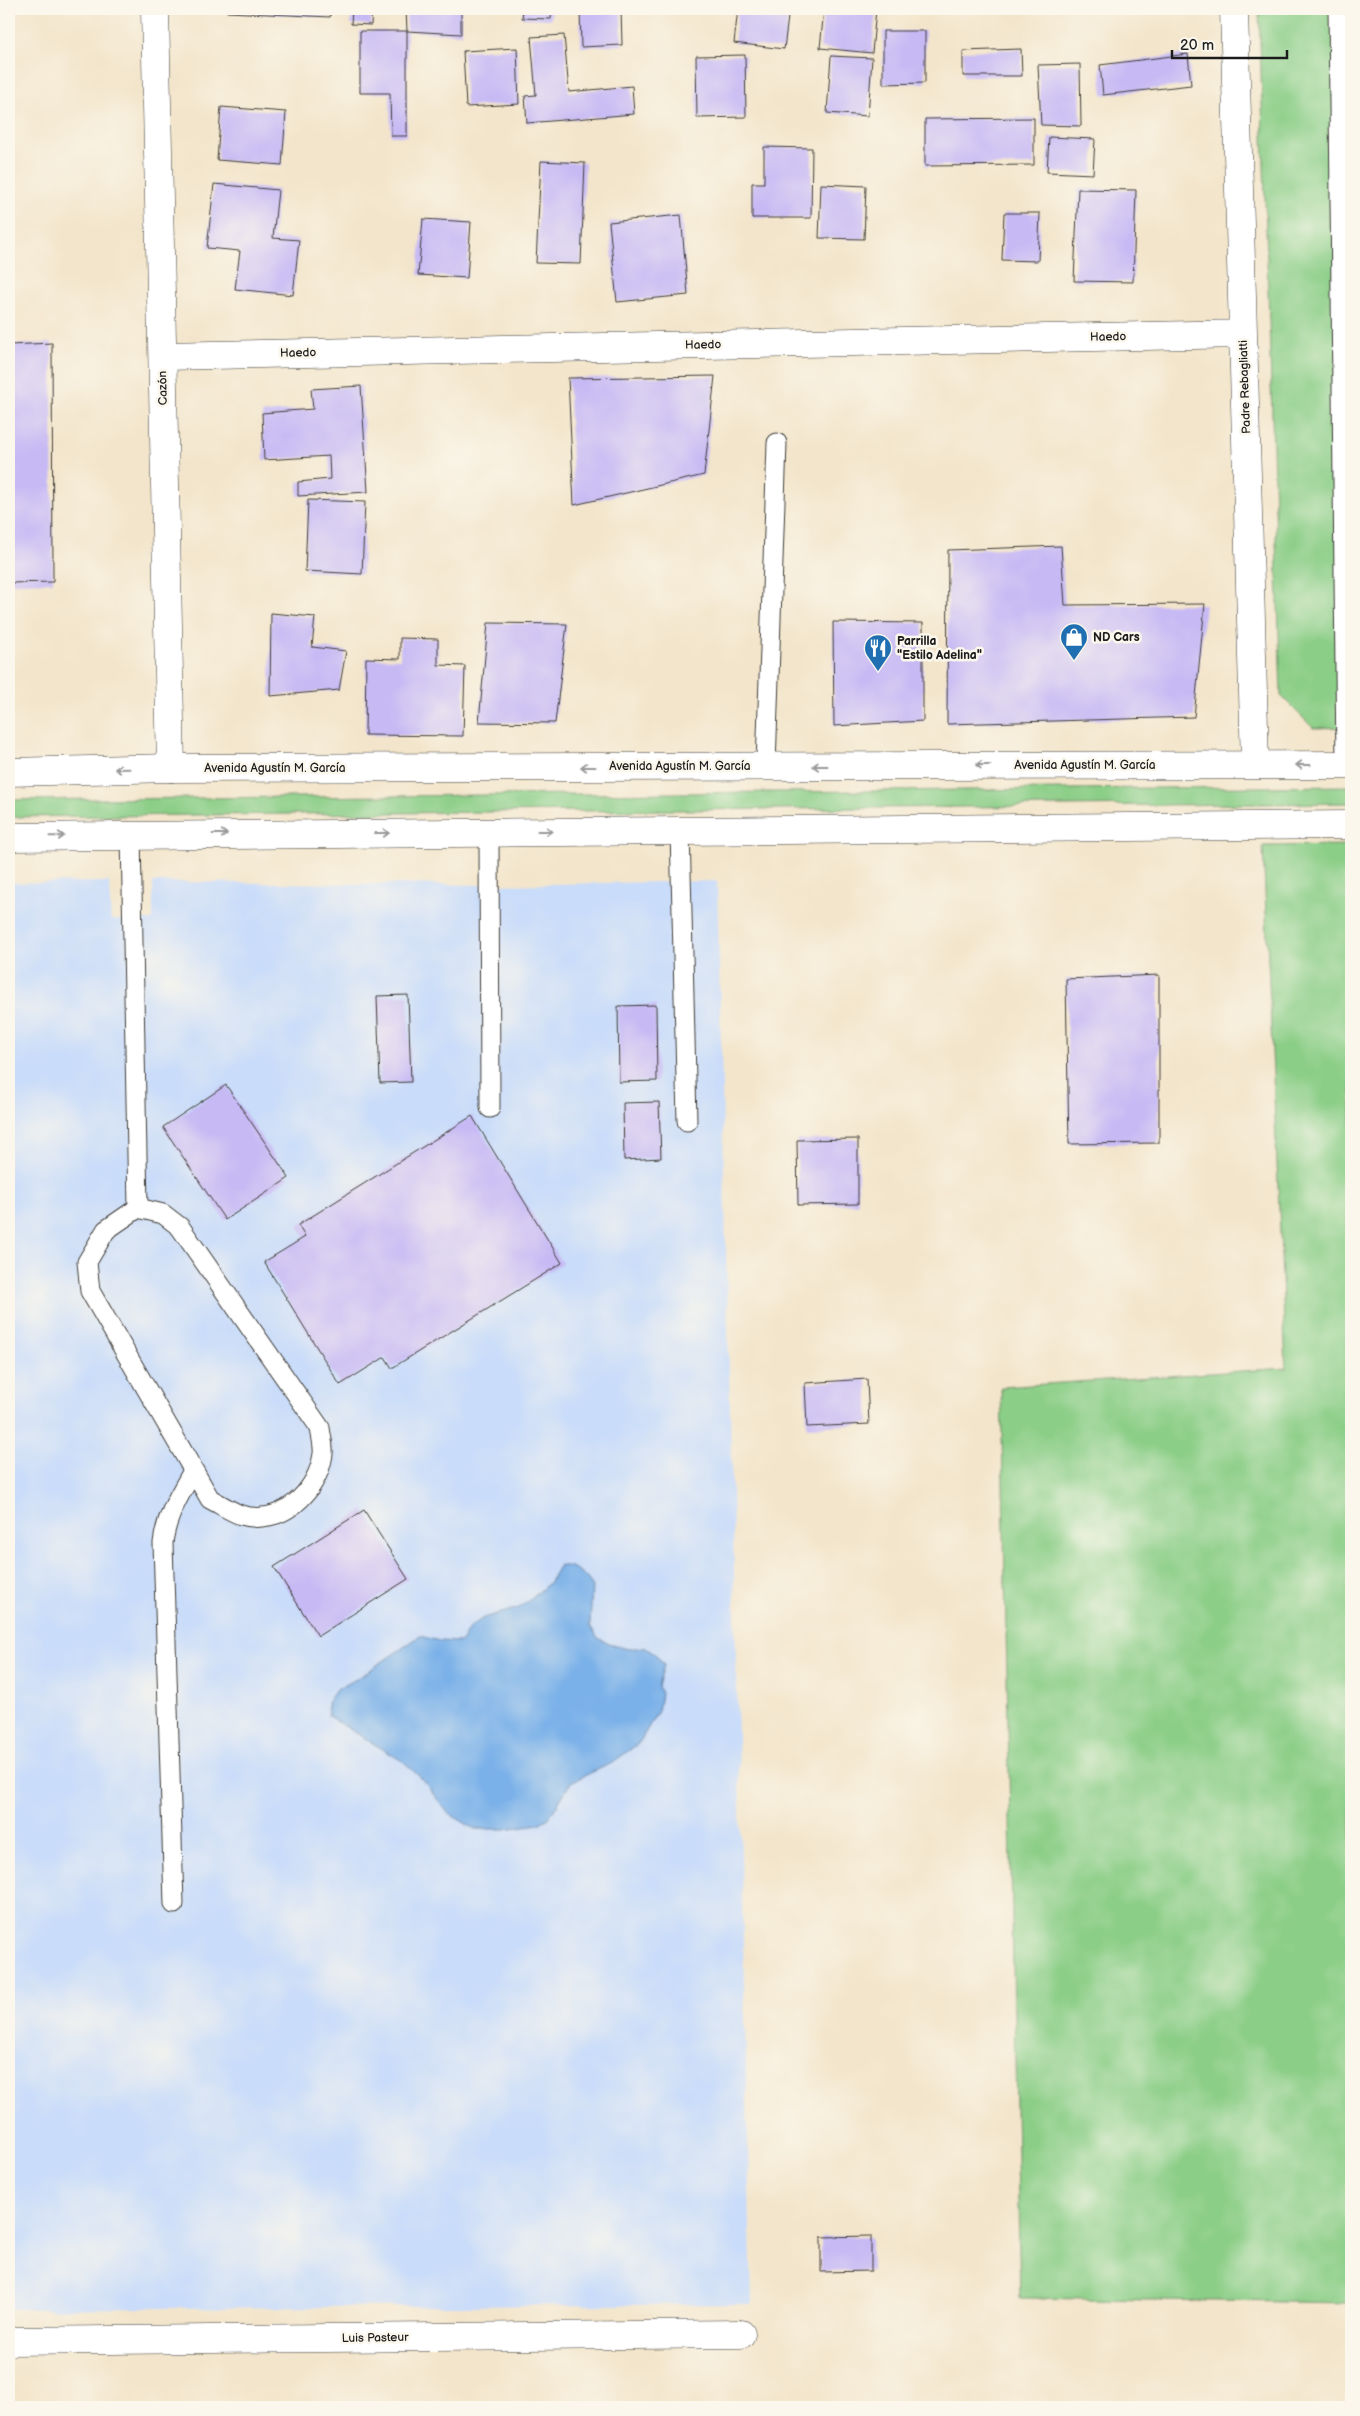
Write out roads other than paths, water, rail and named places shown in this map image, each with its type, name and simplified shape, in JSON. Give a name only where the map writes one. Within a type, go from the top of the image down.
[{"type":"street","name":"Cazón","points":[[155,9],[171,768]]},
{"type":"street","name":"Padre Rebagliatti","points":[[1234,9],[1255,764]]},
{"type":"street","name":"Haedo","points":[[163,356],[1243,334]]},
{"type":"street","name":"Avenida Agustín M. García","points":[[9,772],[171,768],[1349,765]]},
{"type":"street","points":[[9,837],[1351,825]]},
{"type":"street","name":"Luis Pasteur","points":[[9,2342],[741,2334]]},
{"type":"lane","points":[[1338,9],[1349,765]]},
{"type":"lane","points":[[766,766],[777,443]]},
{"type":"lane","points":[[680,830],[687,1120]]},
{"type":"lane","points":[[489,832],[490,1108]]},
{"type":"lane","points":[[132,835],[138,1208]]},
{"type":"lane","points":[[138,1208],[163,1214],[180,1226],[320,1428],[324,1452],[319,1474],[301,1500],[274,1516],[242,1515],[210,1499],[90,1291],[86,1262],[106,1230],[138,1208]]},
{"type":"lane","points":[[174,1904],[163,1543],[168,1518],[193,1471]]},
{"type":"water","points":[[560,1565],[578,1571],[592,1585],[590,1626],[598,1638],[609,1644],[628,1649],[644,1647],[655,1654],[664,1665],[658,1686],[661,1694],[658,1711],[639,1743],[612,1763],[571,1782],[549,1818],[538,1824],[505,1829],[475,1829],[448,1813],[423,1780],[404,1762],[328,1716],[327,1703],[336,1690],[358,1678],[420,1636],[439,1641],[461,1642],[469,1628],[483,1618],[519,1608],[549,1583]]},
{"type":"place","name":"ND Cars","points":[[1074,661]]},
{"type":"place","name":"Parrilla \"Estilo Adelina\"","points":[[878,672]]}]
